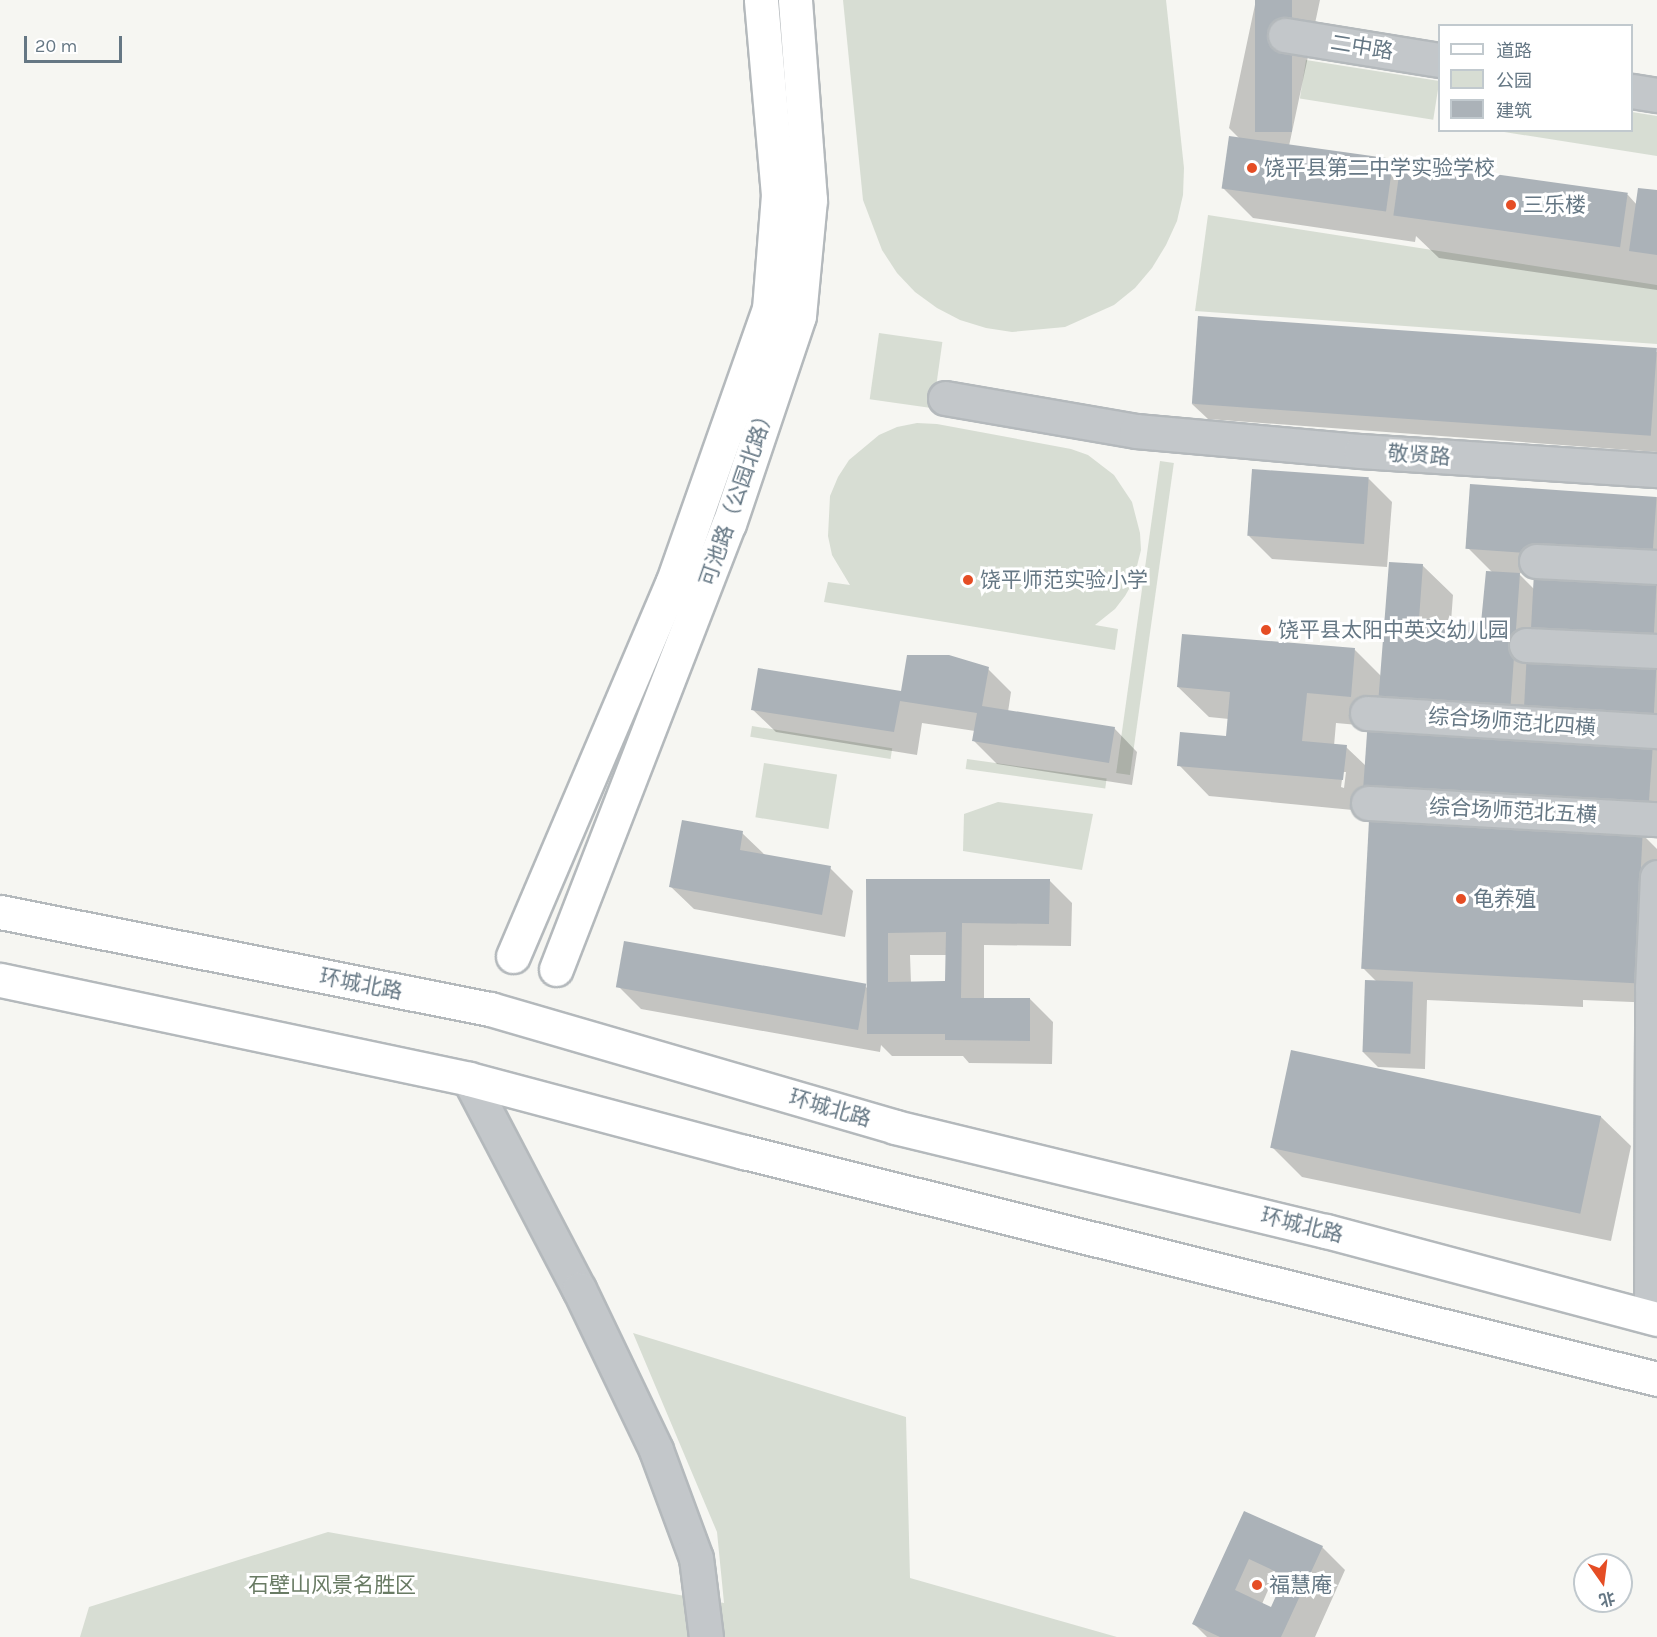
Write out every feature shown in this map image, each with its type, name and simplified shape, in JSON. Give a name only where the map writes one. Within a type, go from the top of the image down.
[{"type":"main road","name":"可池路（公园北路）","points":[[513,956],[672,585],[769,309],[778,195],[761,0]]},
{"type":"main road","name":"可池路（公园北路）","points":[[556,969],[729,524],[799,316],[810,200],[795,0]]},
{"type":"main road","name":"环城北路","points":[[0,912],[490,1009],[895,1127],[1326,1231],[1654,1318]]},
{"type":"main road","points":[[0,980],[469,1079],[744,1152],[1657,1379]]},
{"type":"street","name":"二中路","points":[[1285,35],[1438,60]]},
{"type":"street","points":[[1633,91],[1657,95]]},
{"type":"street","name":"敬贤路","points":[[945,398],[1136,431],[1361,451],[1657,470]]},
{"type":"street","points":[[1536,561],[1657,567]]},
{"type":"street","points":[[1526,645],[1657,651]]},
{"type":"street","name":"综合场师范北四横","points":[[1367,713],[1657,731]]},
{"type":"street","name":"综合场师范北五横","points":[[1368,803],[1657,819]]},
{"type":"street","points":[[1654,1318],[1656,896]]},
{"type":"street","points":[[469,1079],[579,1289],[656,1450],[696,1558],[706,1637]]},
{"type":"green space","points":[[843,0],[1166,0],[1184,168],[1183,195],[1177,221],[1166,245],[1152,268],[1135,288],[1114,305],[1065,327],[1012,332],[986,328],[960,320],[937,308],[915,292],[897,273],[882,250],[863,200]]},
{"type":"green space","points":[[1306,60],[1438,81],[1433,120],[1300,99]]},
{"type":"green space","points":[[1633,112],[1657,116],[1657,156],[1504,132],[1633,132]]},
{"type":"green space","points":[[1208,215],[1657,285],[1657,344],[1195,311]]},
{"type":"green space","points":[[879,333],[942,342],[933,408],[870,399]]},
{"type":"green space","points":[[917,423],[937,424],[1071,449],[1088,455],[1114,475],[1132,502],[1140,533],[1141,550],[1133,582],[1125,596],[1115,609],[1095,625],[1118,629],[1115,650],[824,602],[828,582],[850,585],[832,555],[828,536],[830,496],[838,477],[849,460],[879,435],[897,427]]},
{"type":"green space","points":[[1160,461],[1174,463],[1130,775],[1116,773]]},
{"type":"green space","points":[[752,726],[892,748],[891,759],[750,737]]},
{"type":"green space","points":[[967,759],[1107,779],[1105,789],[966,769]]},
{"type":"green space","points":[[764,763],[837,775],[828,829],[755,817]]},
{"type":"green space","points":[[998,802],[1093,814],[1082,870],[963,851],[964,814]]},
{"type":"green space","name":"石壁山风景名胜区","points":[[633,1333],[906,1417],[910,1578],[1117,1637],[80,1637],[89,1607],[328,1532],[724,1603],[717,1532]]},
{"type":"building","points":[[1255,0],[1292,0],[1292,132],[1255,132]]},
{"type":"building","points":[[1229,136],[1393,159],[1386,212],[1222,188]]},
{"type":"building","name":"三乐楼","points":[[1401,161],[1628,193],[1620,247],[1393,215]]},
{"type":"building","points":[[1638,188],[1657,190],[1657,255],[1629,251]]},
{"type":"building","points":[[1198,316],[1657,348],[1651,436],[1192,404]]},
{"type":"building","points":[[1252,469],[1369,477],[1364,544],[1247,536]]},
{"type":"building","points":[[1470,484],[1657,497],[1652,562],[1465,549]]},
{"type":"building","points":[[1389,562],[1423,564],[1419,619],[1481,623],[1486,571],[1520,573],[1510,713],[1378,704]]},
{"type":"building","points":[[1534,572],[1657,578],[1653,642],[1531,636]]},
{"type":"building","points":[[1182,634],[1355,648],[1351,697],[1307,693],[1302,741],[1347,745],[1343,780],[1177,766],[1180,732],[1226,736],[1230,692],[1177,687]]},
{"type":"building","points":[[1527,651],[1657,658],[1653,722],[1524,715]]},
{"type":"building","points":[[907,655],[949,655],[989,667],[982,706],[1115,727],[1109,763],[972,741],[977,713],[900,701],[894,732],[751,710],[758,668],[901,691]]},
{"type":"building","points":[[1368,719],[1653,739],[1648,811],[1363,791]]},
{"type":"building","points":[[682,820],[743,831],[740,850],[831,866],[822,915],[669,887]]},
{"type":"building","name":"龟养殖","points":[[1369,820],[1643,834],[1635,983],[1361,969]]},
{"type":"building","points":[[866,879],[1050,879],[1049,924],[962,923],[961,998],[1030,998],[1030,1041],[945,1040],[945,1034],[867,1034]],"holes":[[[946,932],[945,981],[888,982],[888,933]]]},
{"type":"building","points":[[624,941],[866,984],[858,1030],[616,987]]},
{"type":"building","points":[[1365,980],[1413,982],[1410,1054],[1362,1052]]},
{"type":"building","points":[[1291,1050],[1601,1116],[1580,1214],[1270,1148]]},
{"type":"building","name":"福慧庵","points":[[1244,1511],[1323,1546],[1281,1637],[1220,1637],[1192,1624]],"holes":[[[1249,1559],[1285,1576],[1271,1607],[1235,1590]]]},
{"type":"place","name":"饶平县第二中学实验学校","points":[[1252,168]]},
{"type":"place","name":"三乐楼","points":[[1511,205]]},
{"type":"place","name":"饶平师范实验小学","points":[[968,580]]},
{"type":"place","name":"饶平县太阳中英文幼儿园","points":[[1266,630]]},
{"type":"place","name":"龟养殖","points":[[1461,899]]},
{"type":"place","name":"福慧庵","points":[[1257,1585]]}]
